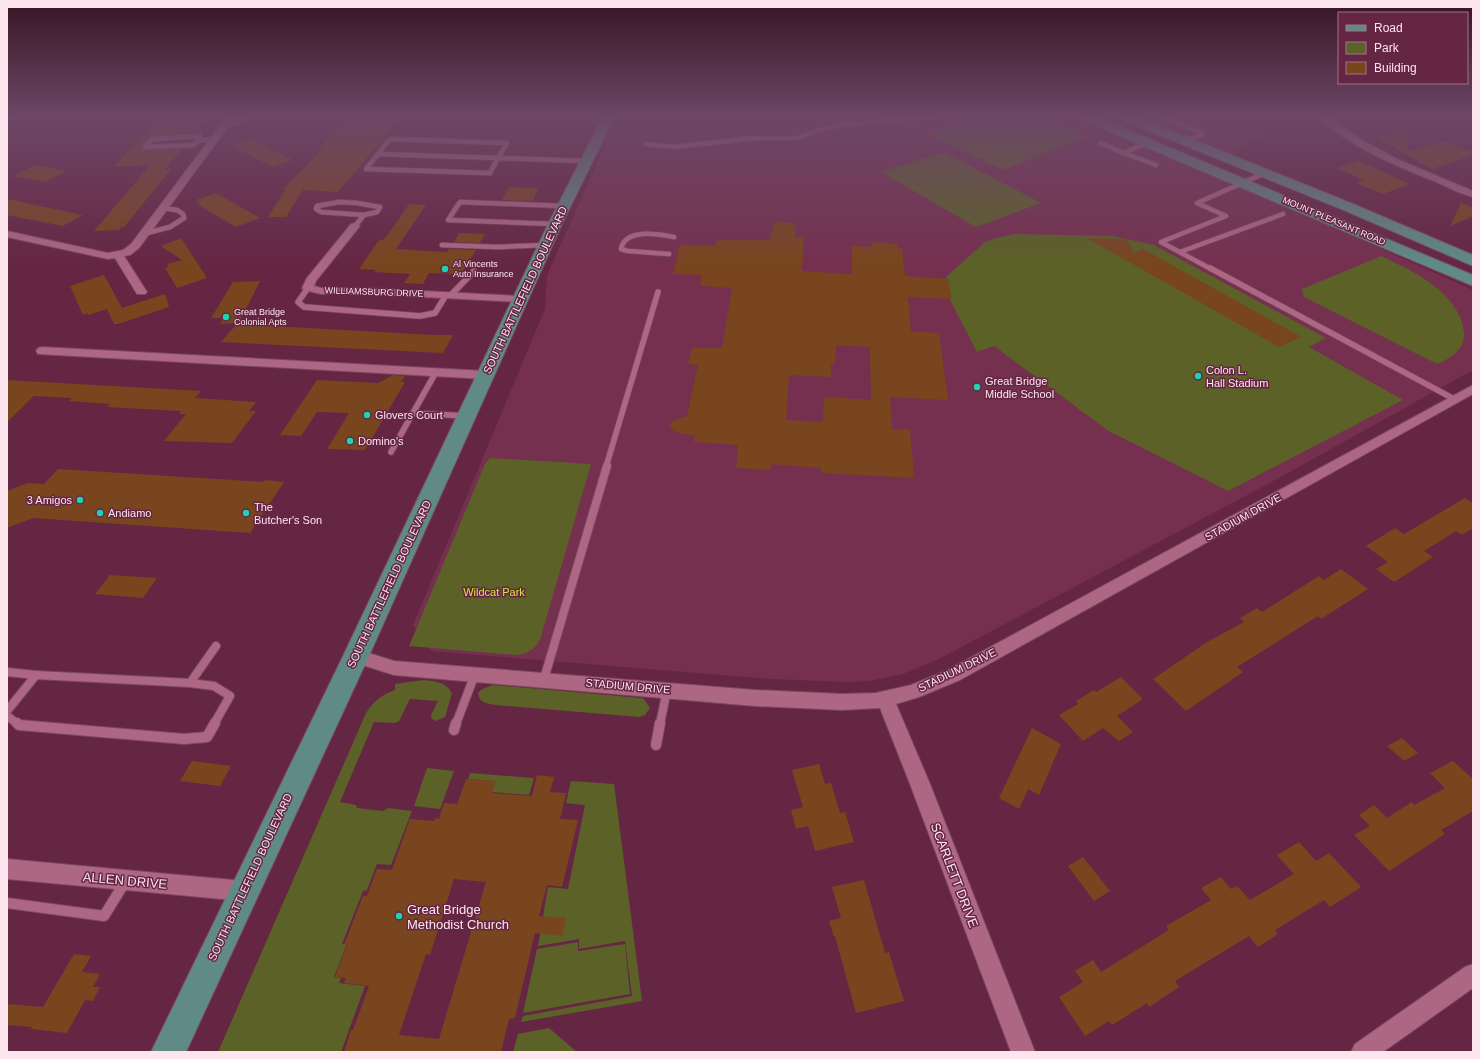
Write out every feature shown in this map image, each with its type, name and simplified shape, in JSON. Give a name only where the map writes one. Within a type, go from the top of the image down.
[{"type":"main road","name":"SOUTH BATTLEFIELD BOULEVARD","points":[[168,1052],[356,656],[554,224],[585,165]]},
{"type":"main road","name":"MOUNT PLEASANT ROAD","points":[[1200,165],[1473,282]]},
{"type":"main road","name":"MOUNT PLEASANT ROAD","points":[[1246,165],[1346,206],[1473,261]]},
{"type":"street","points":[[7,234],[108,256],[126,253],[135,246],[196,165]]},
{"type":"street","points":[[1404,165],[1473,194]]},
{"type":"street","name":"WILLIAMSBURG DRIVE","points":[[355,226],[311,280],[308,288],[320,291],[366,291],[520,299]]},
{"type":"street","points":[[118,255],[141,292]]},
{"type":"street","points":[[42,351],[486,375]]},
{"type":"street","name":"STADIUM DRIVE","points":[[356,656],[394,668],[544,679],[755,698],[842,702],[876,701],[885,699],[913,692],[954,674],[1212,534],[1473,389]]},
{"type":"street","name":"SCARLETT DRIVE","points":[[885,699],[920,784],[1023,1052]]},
{"type":"street","name":"ALLEN DRIVE","points":[[7,869],[126,879],[244,892]]},
{"type":"street","points":[[1363,1052],[1473,975]]},
{"type":"lane","points":[[368,165],[366,168],[490,173],[494,165]]},
{"type":"lane","points":[[1265,173],[1197,203],[1226,216],[1161,242],[1454,399]]},
{"type":"lane","points":[[355,226],[364,215],[377,212],[380,207],[371,204],[327,202],[317,206],[316,209],[321,212],[364,215]]},
{"type":"lane","points":[[554,224],[448,220],[460,202],[563,206]]},
{"type":"lane","points":[[143,234],[174,226],[181,222],[184,218],[183,214],[177,210],[163,208]]},
{"type":"lane","points":[[1180,252],[1283,214]]},
{"type":"lane","points":[[669,254],[628,251],[621,249],[621,245],[624,241],[633,236],[643,234],[674,237]]},
{"type":"lane","points":[[442,245],[498,247],[545,245]]},
{"type":"lane","points":[[308,288],[298,302],[304,307],[420,316],[435,313],[448,295],[474,271]]},
{"type":"lane","points":[[544,679],[658,292]]},
{"type":"lane","points":[[391,452],[436,372]]},
{"type":"lane","points":[[413,413],[467,416]]},
{"type":"lane","points":[[190,683],[216,646]]},
{"type":"lane","points":[[7,672],[36,675],[190,683],[214,686],[230,696],[207,737],[184,740],[18,725],[7,716]]},
{"type":"lane","points":[[454,730],[475,674]]},
{"type":"lane","points":[[7,711],[36,675]]},
{"type":"lane","points":[[656,745],[667,690]]},
{"type":"lane","points":[[7,903],[104,916],[126,879]]},
{"type":"shaded area","name":"Great Bridge Middle School","points":[[596,165],[1186,165],[1290,208],[1473,290],[1473,370],[1277,479],[937,660],[903,674],[870,681],[847,682],[769,679],[431,651],[413,625],[545,309],[547,275]]},
{"type":"green space","points":[[902,165],[970,165],[1041,203],[976,227],[881,172]]},
{"type":"green space","points":[[993,165],[1015,165],[1003,170]]},
{"type":"green space","name":"Colon L. Hall Stadium","points":[[1015,234],[1112,236],[1154,245],[1326,338],[1309,347],[1403,400],[1228,491],[1107,430],[994,346],[977,352],[950,300],[946,277],[984,243],[996,238]]},
{"type":"green space","points":[[1381,256],[1420,276],[1444,294],[1453,305],[1460,318],[1464,338],[1460,348],[1452,356],[1437,364],[1304,297],[1302,289]]},
{"type":"green space","name":"Wildcat Park","points":[[490,458],[591,464],[540,640],[536,646],[524,654],[517,655],[409,646],[485,464]]},
{"type":"green space","points":[[424,680],[443,684],[450,689],[452,693],[445,717],[436,721],[432,719],[431,715],[438,701],[410,699],[399,721],[395,723],[374,722],[340,802],[356,805],[357,808],[383,811],[388,808],[412,811],[391,865],[377,864],[367,890],[363,891],[342,944],[347,944],[334,977],[341,978],[339,983],[365,986],[341,1052],[218,1052],[366,713],[378,699],[395,690],[395,684]]},
{"type":"green space","points":[[493,685],[641,698],[644,699],[650,708],[645,715],[639,717],[495,705],[481,701],[478,693],[482,689]]},
{"type":"green space","points":[[427,768],[454,771],[440,809],[414,806]]},
{"type":"green space","points":[[470,773],[534,778],[529,795],[492,792],[494,781],[468,779]]},
{"type":"green space","points":[[571,781],[614,784],[642,1001],[521,1022],[523,1016],[632,996],[625,941],[579,949],[579,939],[538,946],[548,887],[568,889],[585,805],[566,803]]},
{"type":"green space","points":[[578,942],[578,951],[625,944],[630,994],[523,1013],[537,949]]},
{"type":"green space","points":[[549,1028],[577,1052],[513,1052],[518,1034]]},
{"type":"building","points":[[34,165],[67,171],[45,182],[13,176]]},
{"type":"building","points":[[115,165],[142,165],[114,167]]},
{"type":"building","points":[[150,165],[169,165],[165,170],[172,168],[124,227],[121,227],[119,230],[94,231]]},
{"type":"building","points":[[307,165],[361,165],[338,192],[303,190],[286,217],[268,217],[286,189],[283,189]]},
{"type":"building","points":[[1345,165],[1369,165],[1410,184],[1383,194],[1356,183],[1363,180],[1337,168]]},
{"type":"building","points":[[1426,165],[1442,165],[1432,169]]},
{"type":"building","points":[[509,187],[538,188],[533,201],[502,200]]},
{"type":"building","points":[[216,193],[260,218],[236,227],[197,204],[200,203],[196,200]]},
{"type":"building","points":[[7,199],[83,215],[63,226],[7,215]]},
{"type":"building","points":[[1461,203],[1473,208],[1473,216],[1450,226]]},
{"type":"building","points":[[409,204],[426,205],[396,249],[447,252],[449,249],[476,250],[462,273],[429,273],[423,284],[404,283],[410,274],[374,272],[376,270],[359,269],[379,240],[383,240],[388,234]]},
{"type":"building","points":[[774,222],[796,223],[795,237],[804,238],[802,271],[852,274],[852,246],[873,247],[872,242],[897,244],[898,248],[902,248],[905,276],[948,279],[952,299],[908,297],[911,332],[939,333],[948,400],[890,397],[892,429],[910,430],[914,478],[821,473],[821,468],[771,464],[771,470],[736,468],[738,445],[694,442],[695,436],[676,432],[669,427],[674,420],[687,416],[698,365],[688,364],[692,348],[722,348],[732,288],[700,286],[702,275],[673,274],[680,245],[715,246],[718,240],[770,240]],"holes":[[[836,345],[870,347],[871,400],[824,397],[823,422],[786,420],[789,375],[831,377],[831,364],[835,364]]]},
{"type":"building","points":[[459,233],[485,234],[480,243],[454,242]]},
{"type":"building","points":[[181,238],[207,278],[177,288],[165,268],[169,267],[167,264],[182,260],[161,246]]},
{"type":"building","points":[[1087,238],[1126,239],[1134,253],[1143,249],[1301,337],[1279,347]]},
{"type":"building","points":[[104,275],[122,308],[165,294],[169,307],[118,324],[114,324],[107,309],[88,315],[87,313],[83,315],[70,286]]},
{"type":"building","points":[[260,281],[239,323],[220,324],[223,318],[211,318],[233,282]]},
{"type":"building","name":"Great Bridge Colonial Apts","points":[[237,324],[453,335],[443,353],[221,342]]},
{"type":"building","points":[[393,375],[405,376],[401,382],[405,382],[365,450],[327,449],[349,413],[317,412],[301,436],[280,435],[317,380],[378,383]]},
{"type":"building","points":[[7,380],[201,391],[195,398],[256,402],[249,411],[256,411],[232,443],[164,441],[186,414],[179,414],[181,411],[107,407],[110,404],[69,401],[72,398],[34,396],[7,422]]},
{"type":"building","points":[[58,469],[284,482],[250,533],[33,518],[7,528],[7,491],[28,483],[44,484]]},
{"type":"building","points":[[1465,498],[1473,503],[1473,528],[1462,535],[1456,531],[1424,551],[1433,557],[1394,582],[1376,569],[1388,562],[1366,546],[1395,528],[1404,534]]},
{"type":"building","points":[[1341,569],[1368,589],[1321,619],[1318,616],[1237,667],[1243,672],[1186,711],[1153,679],[1207,642],[1244,622],[1240,618],[1257,608],[1262,612],[1319,576],[1324,580]]},
{"type":"building","points":[[110,575],[157,578],[143,598],[95,594]]},
{"type":"building","points":[[1121,677],[1143,699],[1117,716],[1133,732],[1119,741],[1103,728],[1083,741],[1059,715],[1078,704],[1076,701],[1094,690],[1096,692]]},
{"type":"building","points":[[1032,728],[1061,744],[1039,795],[1028,789],[1019,809],[999,798]]},
{"type":"building","points":[[1402,738],[1418,753],[1404,761],[1387,746]]},
{"type":"building","points":[[192,761],[231,766],[220,786],[180,781]]},
{"type":"building","points":[[1453,761],[1473,779],[1473,811],[1441,830],[1445,834],[1389,871],[1354,835],[1370,826],[1359,815],[1374,805],[1387,818],[1412,802],[1414,805],[1445,788],[1430,773]]},
{"type":"building","points":[[819,764],[825,784],[831,783],[840,813],[845,812],[854,842],[815,851],[808,826],[796,829],[791,810],[803,807],[792,770]]},
{"type":"building","name":"Great Bridge Methodist Church","points":[[537,775],[554,777],[550,792],[566,793],[560,819],[578,820],[562,887],[547,885],[539,916],[566,918],[562,936],[535,933],[515,1018],[509,1019],[501,1052],[344,1052],[351,1030],[353,1030],[369,986],[344,983],[346,978],[335,977],[347,945],[344,945],[363,896],[367,896],[377,869],[392,870],[410,819],[434,821],[435,818],[439,819],[444,803],[457,804],[466,779],[496,781],[492,793],[532,796]],"holes":[[[454,879],[486,882],[439,1039],[399,1035],[426,954],[430,955]]]},
{"type":"building","points":[[1299,842],[1316,861],[1329,853],[1361,887],[1330,907],[1324,900],[1275,930],[1278,934],[1258,947],[1249,936],[1175,981],[1179,987],[1149,1007],[1147,1003],[1112,1025],[1109,1021],[1085,1036],[1059,997],[1083,982],[1075,971],[1093,960],[1101,972],[1169,930],[1166,926],[1211,900],[1201,888],[1221,877],[1231,889],[1237,886],[1250,900],[1294,874],[1277,855]]},
{"type":"building","points":[[1083,857],[1110,891],[1094,901],[1068,866]]},
{"type":"building","points":[[864,880],[885,953],[889,952],[904,1001],[856,1013],[835,936],[834,937],[829,921],[841,918],[832,887]]},
{"type":"building","points":[[74,954],[91,956],[82,972],[100,974],[93,987],[100,987],[93,1001],[85,1000],[67,1033],[31,1029],[32,1027],[7,1025],[7,1004],[43,1007]]},
{"type":"place","name":"Al Vincents Auto Insurance","points":[[445,269]]},
{"type":"place","name":"Great Bridge Colonial Apts","points":[[226,317]]},
{"type":"place","name":"Colon L. Hall Stadium","points":[[1198,376]]},
{"type":"place","name":"Great Bridge Middle School","points":[[977,387]]},
{"type":"place","name":"Glovers Court","points":[[367,415]]},
{"type":"place","name":"Domino's","points":[[350,441]]},
{"type":"place","name":"3 Amigos","points":[[80,500]]},
{"type":"place","name":"Andiamo","points":[[100,513]]},
{"type":"place","name":"The Butcher's Son","points":[[246,513]]},
{"type":"place","name":"Great Bridge Methodist Church","points":[[399,916]]}]
